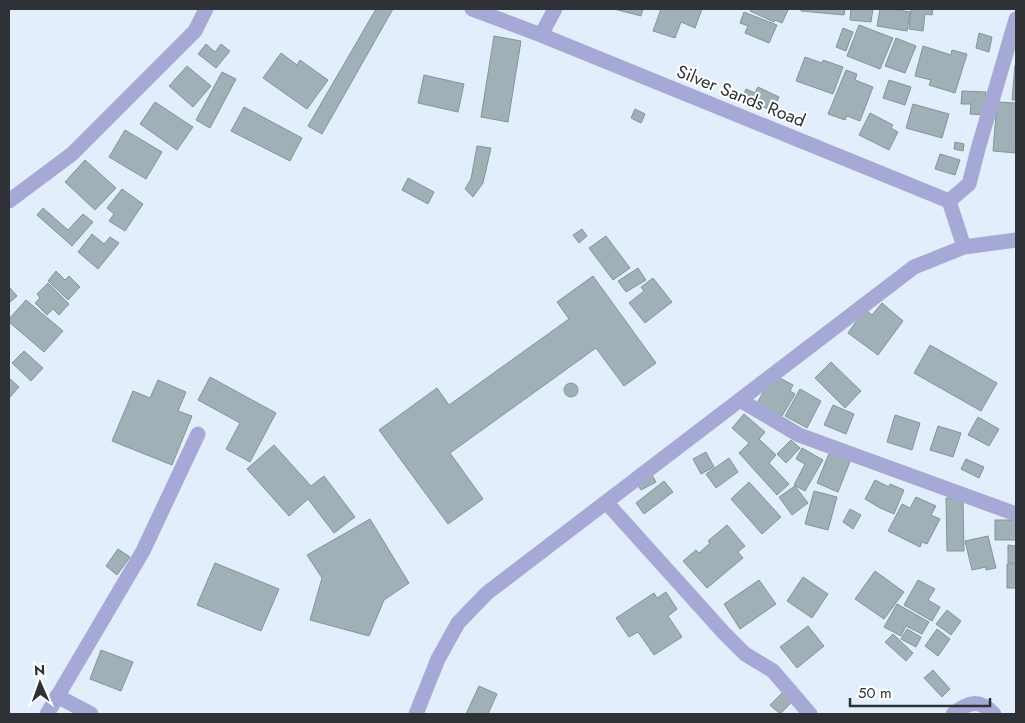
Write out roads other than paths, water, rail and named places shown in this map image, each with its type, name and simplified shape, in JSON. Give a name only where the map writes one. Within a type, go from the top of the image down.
[{"type":"street","points":[[9,200],[72,154],[196,30],[206,9]]},
{"type":"street","name":"Silver Sands Road","points":[[472,9],[541,35],[949,201]]},
{"type":"street","points":[[541,35],[555,9]]},
{"type":"street","points":[[964,247],[949,201],[969,184],[1016,19]]},
{"type":"street","points":[[416,714],[438,659],[458,623],[487,593],[914,266],[964,247],[1016,240]]},
{"type":"street","points":[[740,400],[799,435],[1016,514]]},
{"type":"street","points":[[47,714],[143,551],[198,434]]},
{"type":"street","points":[[606,502],[724,633],[745,654],[773,671],[810,714]]},
{"type":"street","points":[[57,696],[91,714]]},
{"type":"street","points":[[954,714],[967,704],[977,703],[986,706],[994,714]]}]
